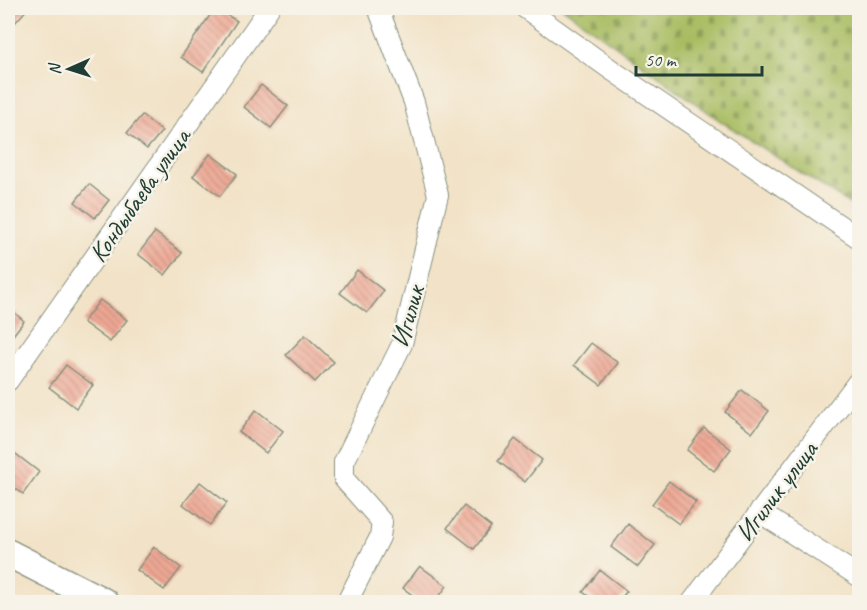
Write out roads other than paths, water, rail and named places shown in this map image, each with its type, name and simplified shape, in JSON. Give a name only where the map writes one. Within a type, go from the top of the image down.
[{"type":"street","name":"Кондыбаева улица","points":[[8,381],[269,8]]},
{"type":"street","name":"Игилик","points":[[346,603],[380,537],[382,522],[344,479],[344,462],[402,344],[438,195],[414,102],[378,8]]},
{"type":"street","points":[[525,8],[613,71],[860,239]]},
{"type":"street","name":"Игилик улица","points":[[692,603],[860,379]]},
{"type":"street","points":[[759,513],[860,577]]},
{"type":"street","points":[[8,553],[89,600]]}]
